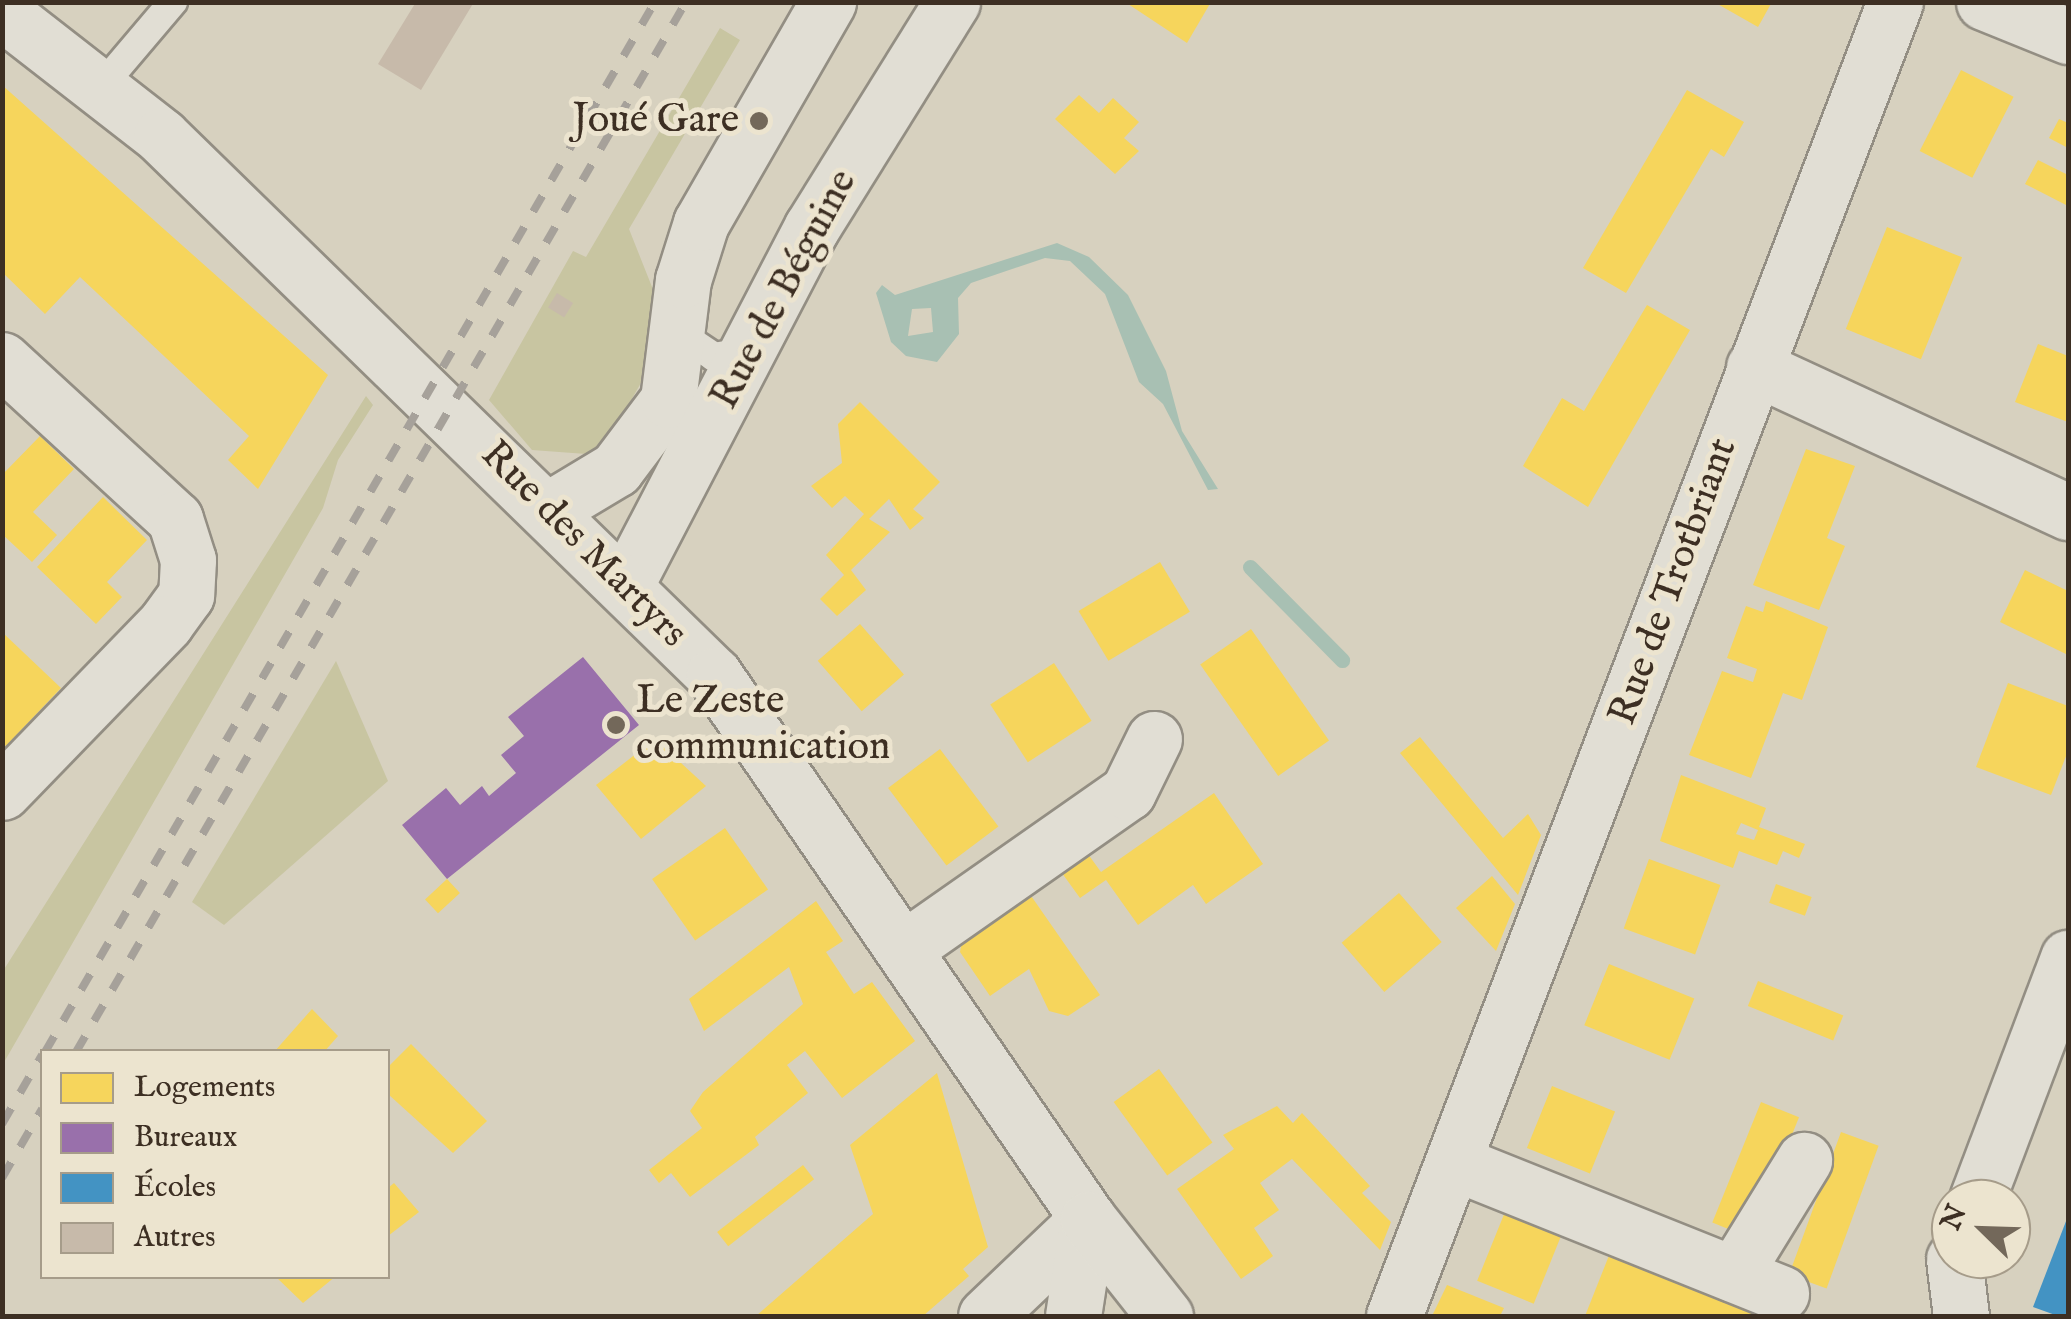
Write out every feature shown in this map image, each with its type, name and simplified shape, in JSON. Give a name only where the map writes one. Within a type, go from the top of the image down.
[{"type":"street","name":"Rue de Béguine","points":[[550,508],[646,440],[668,400],[682,336],[683,280],[701,223],[828,2]]},
{"type":"street","name":"Rue de Béguine","points":[[626,582],[812,227],[952,2]]},
{"type":"street","name":"Rue de Trotbriant","points":[[1394,1316],[1458,1164],[1754,367],[1895,2]]},
{"type":"street","points":[[1984,2],[2068,36]]},
{"type":"street","name":"Rue des Martyrs","points":[[2,12],[100,88],[550,508],[714,675],[1088,1219],[1165,1316]]},
{"type":"street","points":[[2,360],[175,518],[188,560],[186,595],[166,623],[2,792]]},
{"type":"street","points":[[1754,367],[2068,512]]},
{"type":"street","points":[[905,948],[1128,792],[1154,738]]},
{"type":"street","points":[[1985,1179],[2068,958]]},
{"type":"street","points":[[1458,1164],[1758,1284],[1804,1160]]},
{"type":"street","points":[[986,1316],[1088,1219]]},
{"type":"street","points":[[1073,1316],[1088,1219]]},
{"type":"street","points":[[1956,1279],[1961,1316]]},
{"type":"lane","points":[[100,88],[173,2]]},
{"type":"lane","points":[[682,336],[714,357],[750,351]]},
{"type":"shaded area","points":[[720,28],[740,40],[629,229],[656,297],[642,381],[600,455],[532,450],[489,400],[573,251],[586,257]]},
{"type":"shaded area","points":[[1057,243],[1089,257],[1128,295],[1166,371],[1182,431],[1218,489],[1208,490],[1163,404],[1139,382],[1105,294],[1070,261],[1045,258],[971,283],[958,298],[959,334],[937,362],[906,356],[891,342],[876,293],[882,285],[895,295]],"holes":[[[931,308],[933,332],[908,336],[912,309]]]},
{"type":"shaded area","points":[[366,396],[373,405],[338,460],[323,508],[3,1064],[3,971]]},
{"type":"shaded area","points":[[336,661],[388,781],[224,925],[192,902]]},
{"type":"building: Logements","points":[[1125,2],[1211,2],[1187,43]]},
{"type":"building: Logements","points":[[1714,2],[1772,2],[1758,27]]},
{"type":"building: Logements","points":[[1961,70],[2014,97],[1972,178],[1920,151]]},
{"type":"building: Logements","points":[[2,85],[328,375],[258,489],[228,460],[249,436],[80,277],[45,314],[2,272]]},
{"type":"building: Logements","points":[[1687,90],[1744,122],[1724,157],[1711,149],[1626,293],[1583,268]]},
{"type":"building: Logements","points":[[1079,95],[1099,113],[1113,98],[1139,122],[1124,138],[1139,151],[1115,174],[1055,119]]},
{"type":"building: Logements","points":[[2059,119],[2068,123],[2068,148],[2049,138]]},
{"type":"building: Logements","points":[[2038,160],[2068,175],[2068,206],[2025,184]]},
{"type":"building: Logements","points":[[1887,227],[1962,257],[1921,359],[1846,329]]},
{"type":"building: Logements","points":[[1647,305],[1690,330],[1588,507],[1523,466],[1562,398],[1584,411]]},
{"type":"building: Logements","points":[[2038,344],[2068,356],[2068,422],[2015,402]]},
{"type":"building: Logements","points":[[860,402],[940,482],[913,509],[924,518],[910,530],[889,499],[869,519],[890,532],[851,570],[866,590],[837,616],[820,599],[844,575],[826,555],[864,514],[845,496],[832,508],[811,486],[842,463],[838,424]]},
{"type":"building: Logements","points":[[40,436],[74,469],[33,512],[57,535],[32,562],[2,534],[2,475]]},
{"type":"building: Logements","points":[[1806,449],[1855,466],[1827,538],[1845,546],[1819,610],[1753,585]]},
{"type":"building: Logements","points":[[103,497],[147,540],[107,582],[122,597],[96,624],[37,567]]},
{"type":"building: Logements","points":[[1160,562],[1190,612],[1108,661],[1079,611]]},
{"type":"building: Logements","points":[[2025,570],[2068,591],[2068,655],[2000,622]]},
{"type":"building: Logements","points":[[1766,601],[1828,627],[1802,700],[1783,693],[1751,778],[1689,755],[1722,671],[1753,682],[1757,669],[1727,658],[1746,606],[1763,612]]},
{"type":"building: Logements","points":[[860,624],[904,675],[862,711],[818,661]]},
{"type":"building: Logements","points":[[1251,629],[1329,740],[1278,776],[1200,665]]},
{"type":"building: Logements","points":[[2,632],[61,688],[6,746],[2,743]]},
{"type":"building: Logements","points":[[1054,663],[1092,721],[1028,762],[990,704]]},
{"type":"building: Logements","points":[[2008,683],[2068,706],[2068,751],[2051,795],[1976,767]]},
{"type":"building: Logements","points":[[1420,737],[1503,838],[1528,814],[1541,835],[1518,895],[1400,753]]},
{"type":"building: Logements","points":[[655,739],[706,786],[641,839],[596,785]]},
{"type":"building: Logements","points":[[940,749],[998,826],[946,866],[888,788]]},
{"type":"building: Logements","points":[[1681,775],[1766,808],[1759,827],[1805,844],[1799,858],[1783,851],[1777,865],[1739,851],[1733,868],[1660,841]],"holes":[[[1741,823],[1758,830],[1754,840],[1736,834]]]},
{"type":"building: Logements","points":[[1214,793],[1263,864],[1206,904],[1193,885],[1138,925],[1106,880],[1080,898],[1059,869],[1085,850],[1101,872]]},
{"type":"building: Logements","points":[[725,828],[768,889],[695,940],[652,879]]},
{"type":"building: Logements","points":[[1649,859],[1720,885],[1695,955],[1624,929]]},
{"type":"building: Logements","points":[[1492,876],[1515,904],[1496,951],[1456,908]]},
{"type":"building: Logements","points":[[447,879],[460,893],[438,913],[425,899]]},
{"type":"building: Logements","points":[[1776,884],[1812,897],[1805,916],[1769,903]]},
{"type":"building: Logements","points":[[1027,890],[1100,995],[1068,1016],[1049,1011],[1029,969],[990,996],[960,952],[963,936]]},
{"type":"building: Logements","points":[[1399,893],[1442,942],[1384,992],[1342,943]]},
{"type":"building: Logements","points":[[816,901],[843,941],[826,952],[854,994],[872,982],[915,1041],[842,1098],[805,1051],[787,1065],[808,1093],[755,1137],[759,1145],[690,1197],[671,1173],[659,1183],[649,1170],[702,1128],[690,1111],[703,1092],[803,1004],[789,967],[704,1031],[689,999]]},
{"type":"building: Logements","points":[[1609,964],[1694,998],[1670,1060],[1584,1025]]},
{"type":"building: Logements","points":[[1758,981],[1843,1015],[1833,1040],[1748,1006]]},
{"type":"building: Logements","points":[[312,1009],[338,1036],[327,1049],[277,1049]]},
{"type":"building: Logements","points":[[411,1044],[487,1121],[453,1153],[390,1096],[390,1065]]},
{"type":"building: Logements","points":[[1159,1069],[1212,1143],[1167,1176],[1114,1102]]},
{"type":"building: Logements","points":[[937,1073],[988,1247],[963,1269],[969,1276],[923,1316],[756,1316],[873,1214],[850,1145]]},
{"type":"building: Logements","points":[[1552,1086],[1615,1111],[1590,1174],[1527,1148]]},
{"type":"building: Logements","points":[[1761,1102],[1799,1117],[1750,1238],[1712,1223]]},
{"type":"building: Logements","points":[[1277,1106],[1293,1123],[1302,1113],[1370,1186],[1362,1193],[1391,1222],[1380,1250],[1292,1159],[1260,1183],[1279,1210],[1254,1228],[1273,1256],[1241,1279],[1177,1189],[1234,1149],[1223,1135]]},
{"type":"building: Logements","points":[[1841,1132],[1879,1146],[1827,1289],[1789,1275]]},
{"type":"building: Logements","points":[[803,1165],[814,1179],[728,1246],[717,1232]]},
{"type":"building: Logements","points":[[394,1183],[419,1212],[390,1234],[390,1186]]},
{"type":"building: Logements","points":[[1509,1202],[1566,1225],[1534,1304],[1477,1281]]},
{"type":"building: Logements","points":[[1612,1248],[1788,1316],[1585,1316]]},
{"type":"building: Logements","points":[[278,1279],[332,1279],[303,1303]]},
{"type":"building: Logements","points":[[1447,1285],[1504,1308],[1500,1316],[1432,1316]]},
{"type":"building: Bureaux","points":[[583,657],[639,725],[447,879],[402,825],[446,788],[460,805],[482,786],[489,796],[516,773],[501,755],[524,736],[508,717]]},
{"type":"building: Écoles","points":[[2068,1216],[2068,1316],[2058,1316],[2033,1307]]},
{"type":"building: Autres","points":[[416,2],[474,2],[421,90],[378,64]]},
{"type":"building: Autres","points":[[557,293],[573,303],[564,317],[548,307]]},
{"type":"waterway","points":[[1250,567],[1342,660]]},
{"type":"railway","points":[[47,1049],[655,2]]},
{"type":"railway","points":[[78,1049],[686,2]]},
{"type":"railway","points":[[2,1124],[40,1058]]},
{"type":"railway","points":[[2,1178],[40,1112]]},
{"type":"place","name":"Joué Gare","points":[[759,121]]},
{"type":"place","name":"Le Zeste communication","points":[[616,725]]}]
